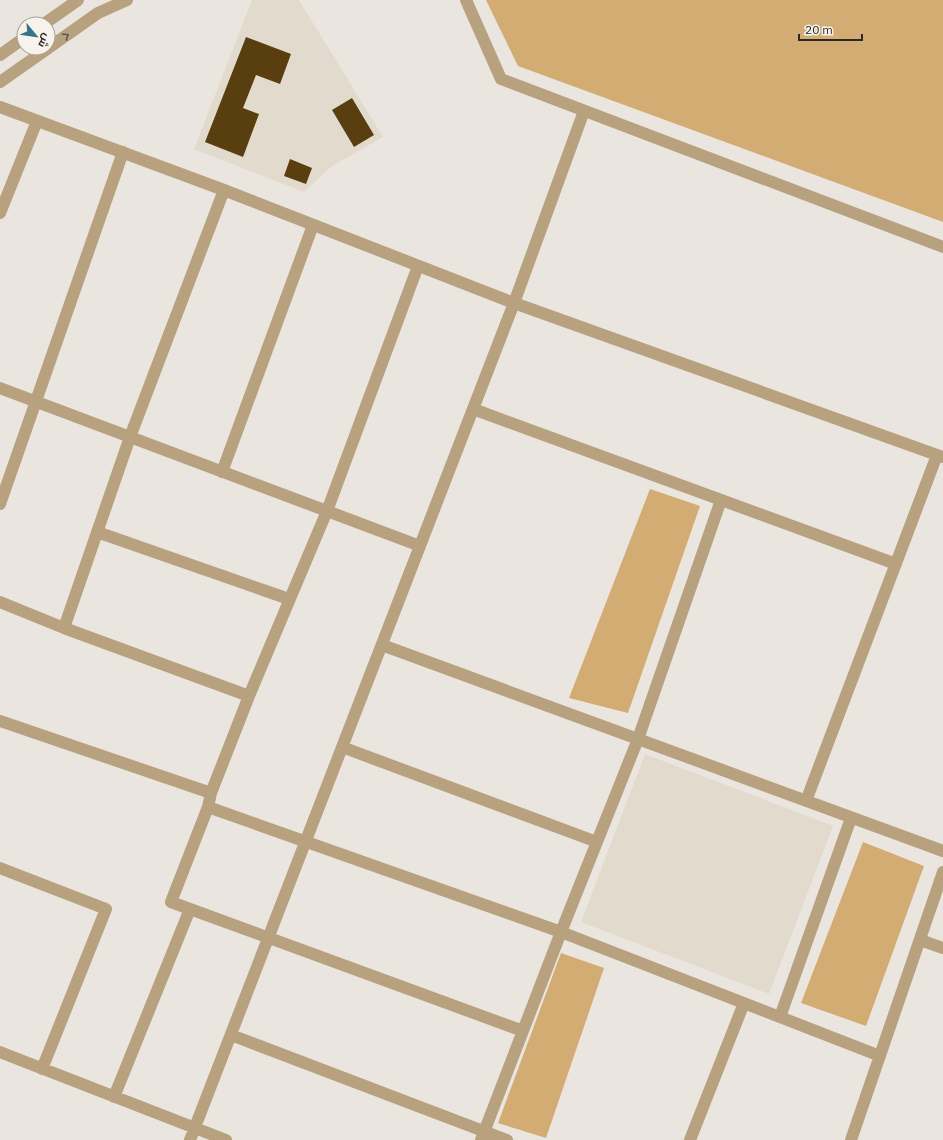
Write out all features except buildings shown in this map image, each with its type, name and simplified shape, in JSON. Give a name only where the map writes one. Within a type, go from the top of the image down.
[{"type":"street","points":[[55,16],[78,0]]},
{"type":"street","points":[[0,82],[98,14],[127,0]]},
{"type":"street","points":[[466,0],[501,79],[943,247]]},
{"type":"street","points":[[0,56],[16,44]]},
{"type":"street","points":[[0,107],[224,190],[514,303],[940,456],[896,564],[806,801]]},
{"type":"street","points":[[190,1140],[514,303],[584,111]]},
{"type":"street","points":[[0,213],[37,121]]},
{"type":"street","points":[[0,504],[123,152]]},
{"type":"street","points":[[64,628],[130,437],[224,190]]},
{"type":"street","points":[[222,472],[313,225]]},
{"type":"street","points":[[418,266],[327,511],[248,696],[211,793],[208,807],[171,902],[523,1032]]},
{"type":"street","points":[[0,388],[420,546]]},
{"type":"street","points":[[473,409],[896,564]]},
{"type":"street","points":[[483,1136],[561,932],[638,739],[722,500]]},
{"type":"street","points":[[97,532],[289,599]]},
{"type":"street","points":[[0,602],[64,628],[248,696]]},
{"type":"street","points":[[382,646],[943,851]]},
{"type":"street","points":[[0,721],[211,793]]},
{"type":"street","points":[[342,747],[597,842]]},
{"type":"street","points":[[208,807],[561,932],[880,1056]]},
{"type":"street","points":[[780,1017],[851,818]]},
{"type":"street","points":[[0,868],[106,909],[42,1069]]},
{"type":"street","points":[[851,1140],[943,872]]},
{"type":"street","points":[[114,1097],[190,909]]},
{"type":"street","points":[[920,940],[943,948]]},
{"type":"street","points":[[690,1140],[744,1003]]},
{"type":"street","points":[[231,1034],[483,1136],[507,1140]]},
{"type":"street","points":[[0,1052],[226,1140]]},
{"type":"shaded area","points":[[252,0],[299,0],[383,137],[332,166],[304,192],[194,149]]},
{"type":"shaded area","points":[[486,0],[943,0],[943,222],[518,66]]},
{"type":"shaded area","points":[[650,489],[700,506],[628,713],[569,698]]},
{"type":"shaded area","points":[[645,754],[833,826],[769,994],[581,922]]},
{"type":"shaded area","points":[[863,842],[924,866],[866,1026],[801,1003]]},
{"type":"shaded area","points":[[561,953],[604,968],[546,1138],[498,1123]]}]
